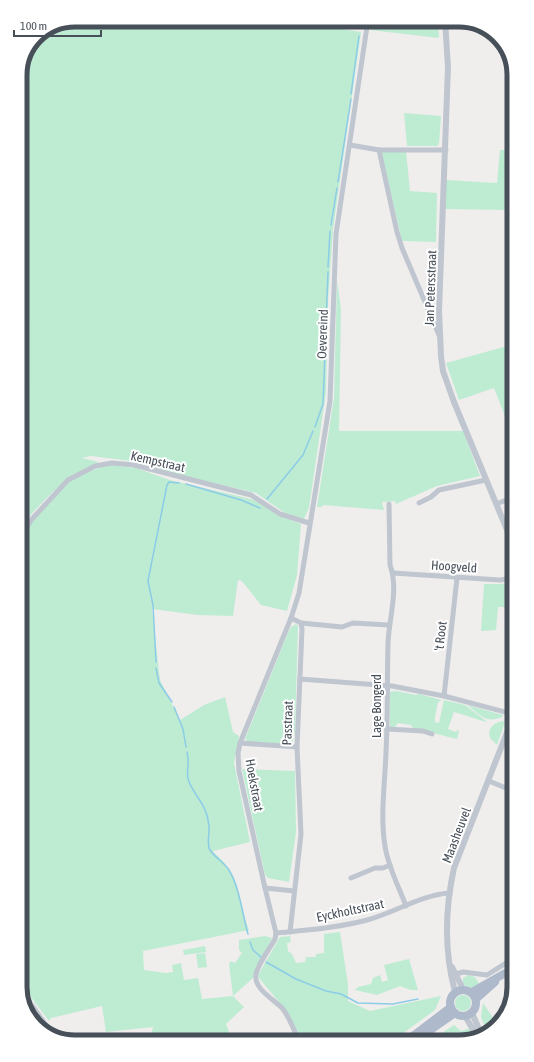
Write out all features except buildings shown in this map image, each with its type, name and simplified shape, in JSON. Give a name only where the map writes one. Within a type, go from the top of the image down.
[{"type":"main road","points":[[453,1010],[450,999],[459,991],[474,995],[507,973]]},
{"type":"main road","points":[[415,1035],[453,1010],[468,1014],[477,1005],[474,995]]},
{"type":"main road","points":[[423,1035],[453,1010]]},
{"type":"street","name":"Oevereind","points":[[309,523],[330,401],[336,234],[367,27]]},
{"type":"street","name":"Jan Petersstraat","points":[[445,27],[448,67],[439,311],[444,371],[450,391],[507,530]]},
{"type":"street","points":[[350,145],[379,150],[446,150]]},
{"type":"street","points":[[379,150],[397,232],[440,336]]},
{"type":"street","name":"Kempstraat","points":[[27,525],[68,480],[95,466],[112,463],[134,465],[251,494],[280,514],[309,523]]},
{"type":"street","points":[[419,503],[431,497],[439,490],[486,480]]},
{"type":"street","points":[[496,504],[507,500]]},
{"type":"street","name":"Lage Bongerd","points":[[389,504],[390,565],[393,573],[392,616],[388,625],[384,834],[386,854],[406,906]]},
{"type":"street","points":[[309,523],[299,593],[291,618],[301,623],[342,627],[353,622],[388,625]]},
{"type":"street","name":"Hoogveld","points":[[393,573],[457,578],[500,580],[507,579]]},
{"type":"street","name":"'t Root","points":[[444,696],[457,578]]},
{"type":"street","name":"Hoekstraat","points":[[276,933],[239,771],[238,753],[240,744],[291,618]]},
{"type":"street","name":"Passtraat","points":[[290,932],[301,834],[297,747],[301,623]]},
{"type":"street","points":[[300,679],[388,686],[444,696],[507,712]]},
{"type":"street","points":[[387,729],[423,731],[432,734]]},
{"type":"street","name":"Maasheuvel","points":[[459,991],[451,966],[447,926],[449,893],[454,868],[490,781],[507,734]]},
{"type":"street","points":[[240,744],[297,747]]},
{"type":"street","points":[[490,781],[507,788]]},
{"type":"street","points":[[351,878],[375,868],[383,868],[390,865]]},
{"type":"street","points":[[265,888],[294,891]]},
{"type":"street","name":"Eyckholtstraat","points":[[276,933],[326,928],[367,920],[434,895],[449,893]]},
{"type":"street","points":[[276,933],[275,939],[256,974],[256,980],[263,991],[283,1009],[292,1024],[296,1035]]},
{"type":"street","points":[[454,975],[465,972],[487,975],[507,962]]},
{"type":"street","points":[[30,1003],[46,1026]]},
{"type":"street","points":[[468,1014],[478,1030]]},
{"type":"street","points":[[468,1014],[475,1032]]},
{"type":"green space","points":[[69,27],[330,27],[361,32],[333,229],[328,302],[326,392],[309,508],[304,519],[285,513],[256,493],[172,473],[131,461],[91,456],[82,458],[99,462],[82,470],[60,486],[34,511],[27,520],[27,72],[32,54],[37,46],[51,33]]},
{"type":"green space","points":[[370,27],[438,27],[439,38],[370,30]]},
{"type":"green space","points":[[404,113],[441,116],[439,144],[437,146],[407,146]]},
{"type":"green space","points":[[381,150],[406,151],[410,191],[437,193],[436,242],[402,241]]},
{"type":"green space","points":[[500,150],[507,150],[507,210],[445,209],[446,180],[497,183]]},
{"type":"green space","points":[[337,281],[341,309],[339,431],[463,431],[480,476],[437,486],[396,504],[395,501],[382,502],[384,510],[323,505],[322,507],[317,507],[334,398]]},
{"type":"green space","points":[[507,346],[507,421],[494,388],[459,400],[446,363]]},
{"type":"green space","points":[[108,465],[136,468],[170,480],[251,499],[260,503],[277,515],[301,524],[297,575],[287,611],[261,605],[242,581],[238,580],[233,616],[198,615],[152,609],[160,680],[180,720],[204,705],[225,697],[233,732],[239,736],[234,763],[250,842],[213,851],[225,863],[235,880],[249,930],[143,951],[144,970],[166,973],[173,972],[172,965],[181,963],[184,980],[198,978],[202,999],[233,996],[244,1007],[226,1024],[230,1035],[151,1035],[153,1027],[106,1032],[102,1006],[51,1018],[49,1021],[28,993],[27,528],[72,479],[83,473]]},
{"type":"green space","points":[[507,583],[507,607],[498,607],[496,630],[481,631],[484,584]]},
{"type":"green space","points":[[296,624],[298,626],[295,731],[292,745],[248,742],[245,739],[287,635],[291,627]]},
{"type":"green space","points":[[396,691],[416,695],[419,694],[442,700],[438,702],[435,722],[439,723],[444,700],[465,705],[486,722],[454,712],[448,729],[456,732],[457,730],[459,731],[457,739],[413,728],[411,725],[398,723],[395,727],[390,727],[390,692]]},
{"type":"green space","points":[[467,705],[503,715],[502,717],[496,719],[487,719]]},
{"type":"green space","points":[[502,721],[505,722],[497,745],[490,738],[489,732],[493,725]]},
{"type":"green space","points":[[242,769],[295,771],[296,832],[289,882],[268,878],[265,875]]},
{"type":"green space","points":[[340,932],[348,984],[348,1001],[370,1011],[441,996],[435,1010],[401,1035],[300,1035],[289,1014],[258,975],[280,937],[290,936],[291,942],[287,943],[288,951],[292,954],[296,963],[305,962],[306,957],[316,957],[316,954],[324,953],[324,934]]},
{"type":"green space","points":[[265,936],[272,938],[254,973],[253,978],[233,996],[229,964],[231,961],[235,963],[242,953],[239,950],[239,940]]},
{"type":"green space","points":[[205,946],[206,952],[184,955],[183,950]]},
{"type":"green space","points":[[205,953],[207,967],[198,968],[196,954]]},
{"type":"green space","points":[[409,959],[418,990],[411,990],[400,986],[377,995],[355,990],[358,987],[371,984],[373,978],[380,975],[382,982],[388,980],[384,965]]},
{"type":"green space","points":[[468,975],[475,977],[480,985],[470,988],[463,984],[463,978]]},
{"type":"green space","points":[[463,995],[470,1000],[471,1003],[466,1010],[463,1011],[456,1006],[455,1003],[460,996]]},
{"type":"green space","points":[[483,1003],[494,1020],[485,1027],[481,1017]]},
{"type":"green space","points":[[454,1025],[461,1031],[470,1028],[472,1033],[459,1035],[439,1035]]},
{"type":"waterway","points":[[351,94],[359,36]]},
{"type":"waterway","points":[[338,182],[351,99]]},
{"type":"waterway","points":[[331,225],[337,188]]},
{"type":"waterway","points":[[328,267],[330,231]]},
{"type":"waterway","points":[[326,323],[328,272]]},
{"type":"waterway","points":[[315,427],[323,404],[326,327]]},
{"type":"waterway","points":[[267,499],[303,455],[313,431]]},
{"type":"waterway","points":[[156,662],[153,605],[148,581],[167,485],[169,482],[179,483]]},
{"type":"waterway","points":[[186,484],[241,500],[260,508]]},
{"type":"waterway","points":[[156,668],[159,683],[172,702]]},
{"type":"waterway","points":[[174,707],[183,729],[186,747]]},
{"type":"waterway","points":[[187,752],[188,779],[206,811],[208,818],[209,848],[227,867],[233,877],[248,934]]},
{"type":"waterway","points":[[250,942],[253,950],[262,958]]},
{"type":"waterway","points":[[266,962],[296,979],[326,991],[341,994],[358,1003],[393,1004],[418,999]]}]
